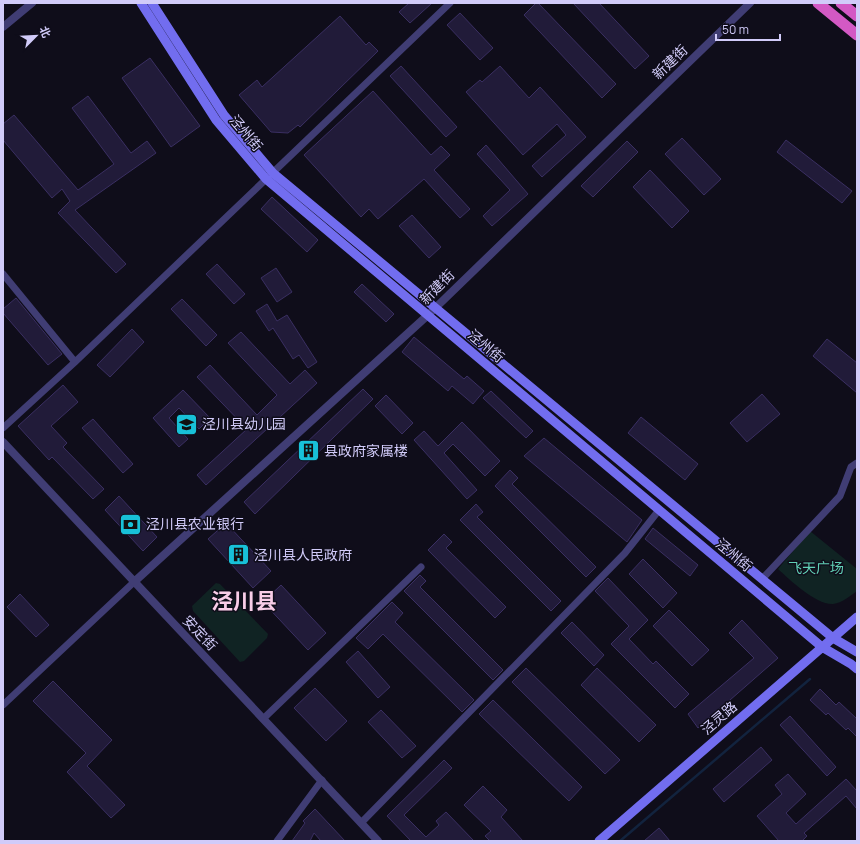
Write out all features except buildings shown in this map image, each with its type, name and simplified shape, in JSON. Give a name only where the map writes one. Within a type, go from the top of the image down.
[{"type":"highway","points":[[818,3],[857,35]]},
{"type":"highway","points":[[841,3],[857,16]]},
{"type":"main road","name":"泾州街","points":[[141,3],[216,120],[269,176],[431,311],[833,638],[857,652]]},
{"type":"main road","name":"泾州街","points":[[152,3],[224,115],[269,176]]},
{"type":"main road","name":"泾州街","points":[[431,311],[659,510],[822,647],[855,664]]},
{"type":"main road","name":"泾灵路","points":[[599,841],[857,617]]},
{"type":"street","points":[[3,27],[32,3]]},
{"type":"street","points":[[3,428],[75,362],[450,3]]},
{"type":"street","name":"新建街","points":[[134,582],[431,311],[750,3]]},
{"type":"street","points":[[3,274],[75,362]]},
{"type":"street","name":"安定街","points":[[3,442],[378,841]]},
{"type":"street","points":[[762,579],[840,496],[851,467],[857,463]]},
{"type":"street","points":[[361,823],[625,553],[659,510]]},
{"type":"street","points":[[264,718],[421,567]]},
{"type":"street","points":[[3,705],[134,582]]},
{"type":"street","points":[[277,841],[322,780]]},
{"type":"green space","name":"飞天广场","points":[[810,531],[857,569],[857,591],[840,602],[833,604],[826,603],[811,596],[778,569]]},
{"type":"green space","points":[[216,583],[220,584],[268,634],[267,638],[244,661],[240,662],[193,611],[192,606]]},
{"type":"waterway","points":[[620,841],[810,679]]},
{"type":"place","name":"泾川县幼儿园","points":[[186,424]]},
{"type":"place","name":"县政府家属楼","points":[[309,451]]},
{"type":"place","name":"泾川县农业银行","points":[[131,524]]},
{"type":"place","name":"泾川县人民政府","points":[[239,555]]},
{"type":"district","name":"泾川县","points":[[244,601]]}]
